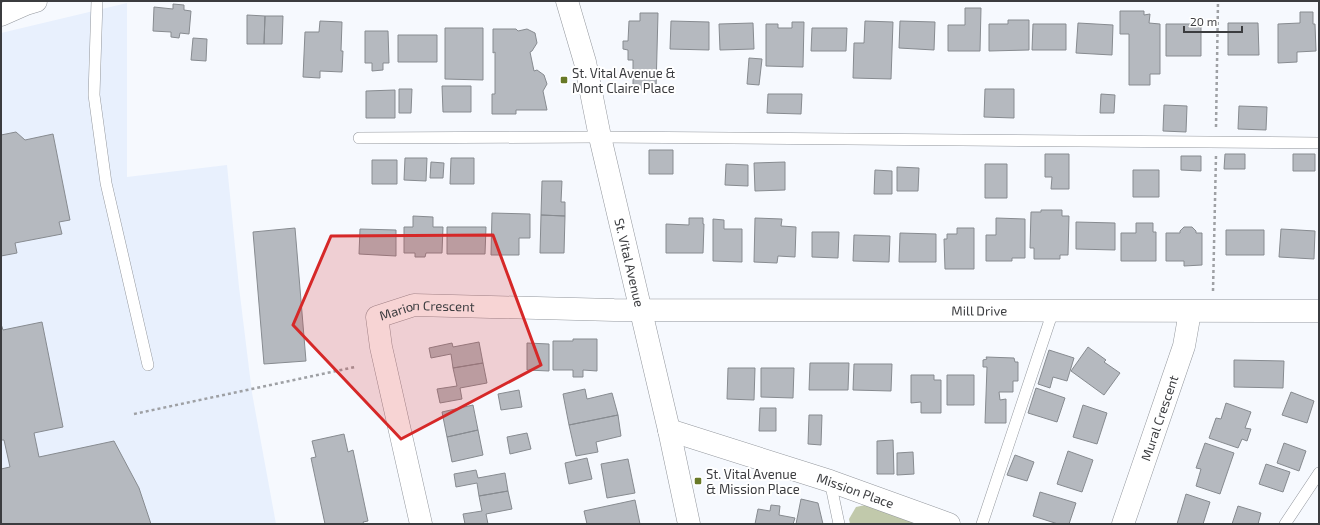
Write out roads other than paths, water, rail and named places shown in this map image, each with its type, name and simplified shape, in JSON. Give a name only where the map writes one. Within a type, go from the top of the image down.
[{"type":"street","points":[[1,15],[36,1]]},
{"type":"street","name":"St. Vital Avenue","points":[[567,1],[585,62],[600,137],[669,430],[689,524]]},
{"type":"street","name":"Marion Crescent","points":[[421,524],[381,347],[377,317],[414,305],[640,310]]},
{"type":"street","name":"Mill Drive","points":[[640,310],[1319,311]]},
{"type":"street","name":"Mural Crescent","points":[[1124,524],[1184,346],[1190,312]]},
{"type":"street","name":"Mission Place","points":[[669,430],[830,481],[949,524]]},
{"type":"lane","points":[[97,1],[94,95],[106,183],[148,366]]},
{"type":"lane","points":[[359,138],[600,137],[1319,143]]},
{"type":"lane","points":[[982,524],[1053,311]]},
{"type":"lane","points":[[1285,524],[1319,473]]},
{"type":"lane","points":[[830,481],[839,524]]},
{"type":"place","name":"St. Vital Avenue & Mont Claire Place","points":[[564,80]]},
{"type":"place","name":"St. Vital Avenue & Mission Place","points":[[698,481]]}]
